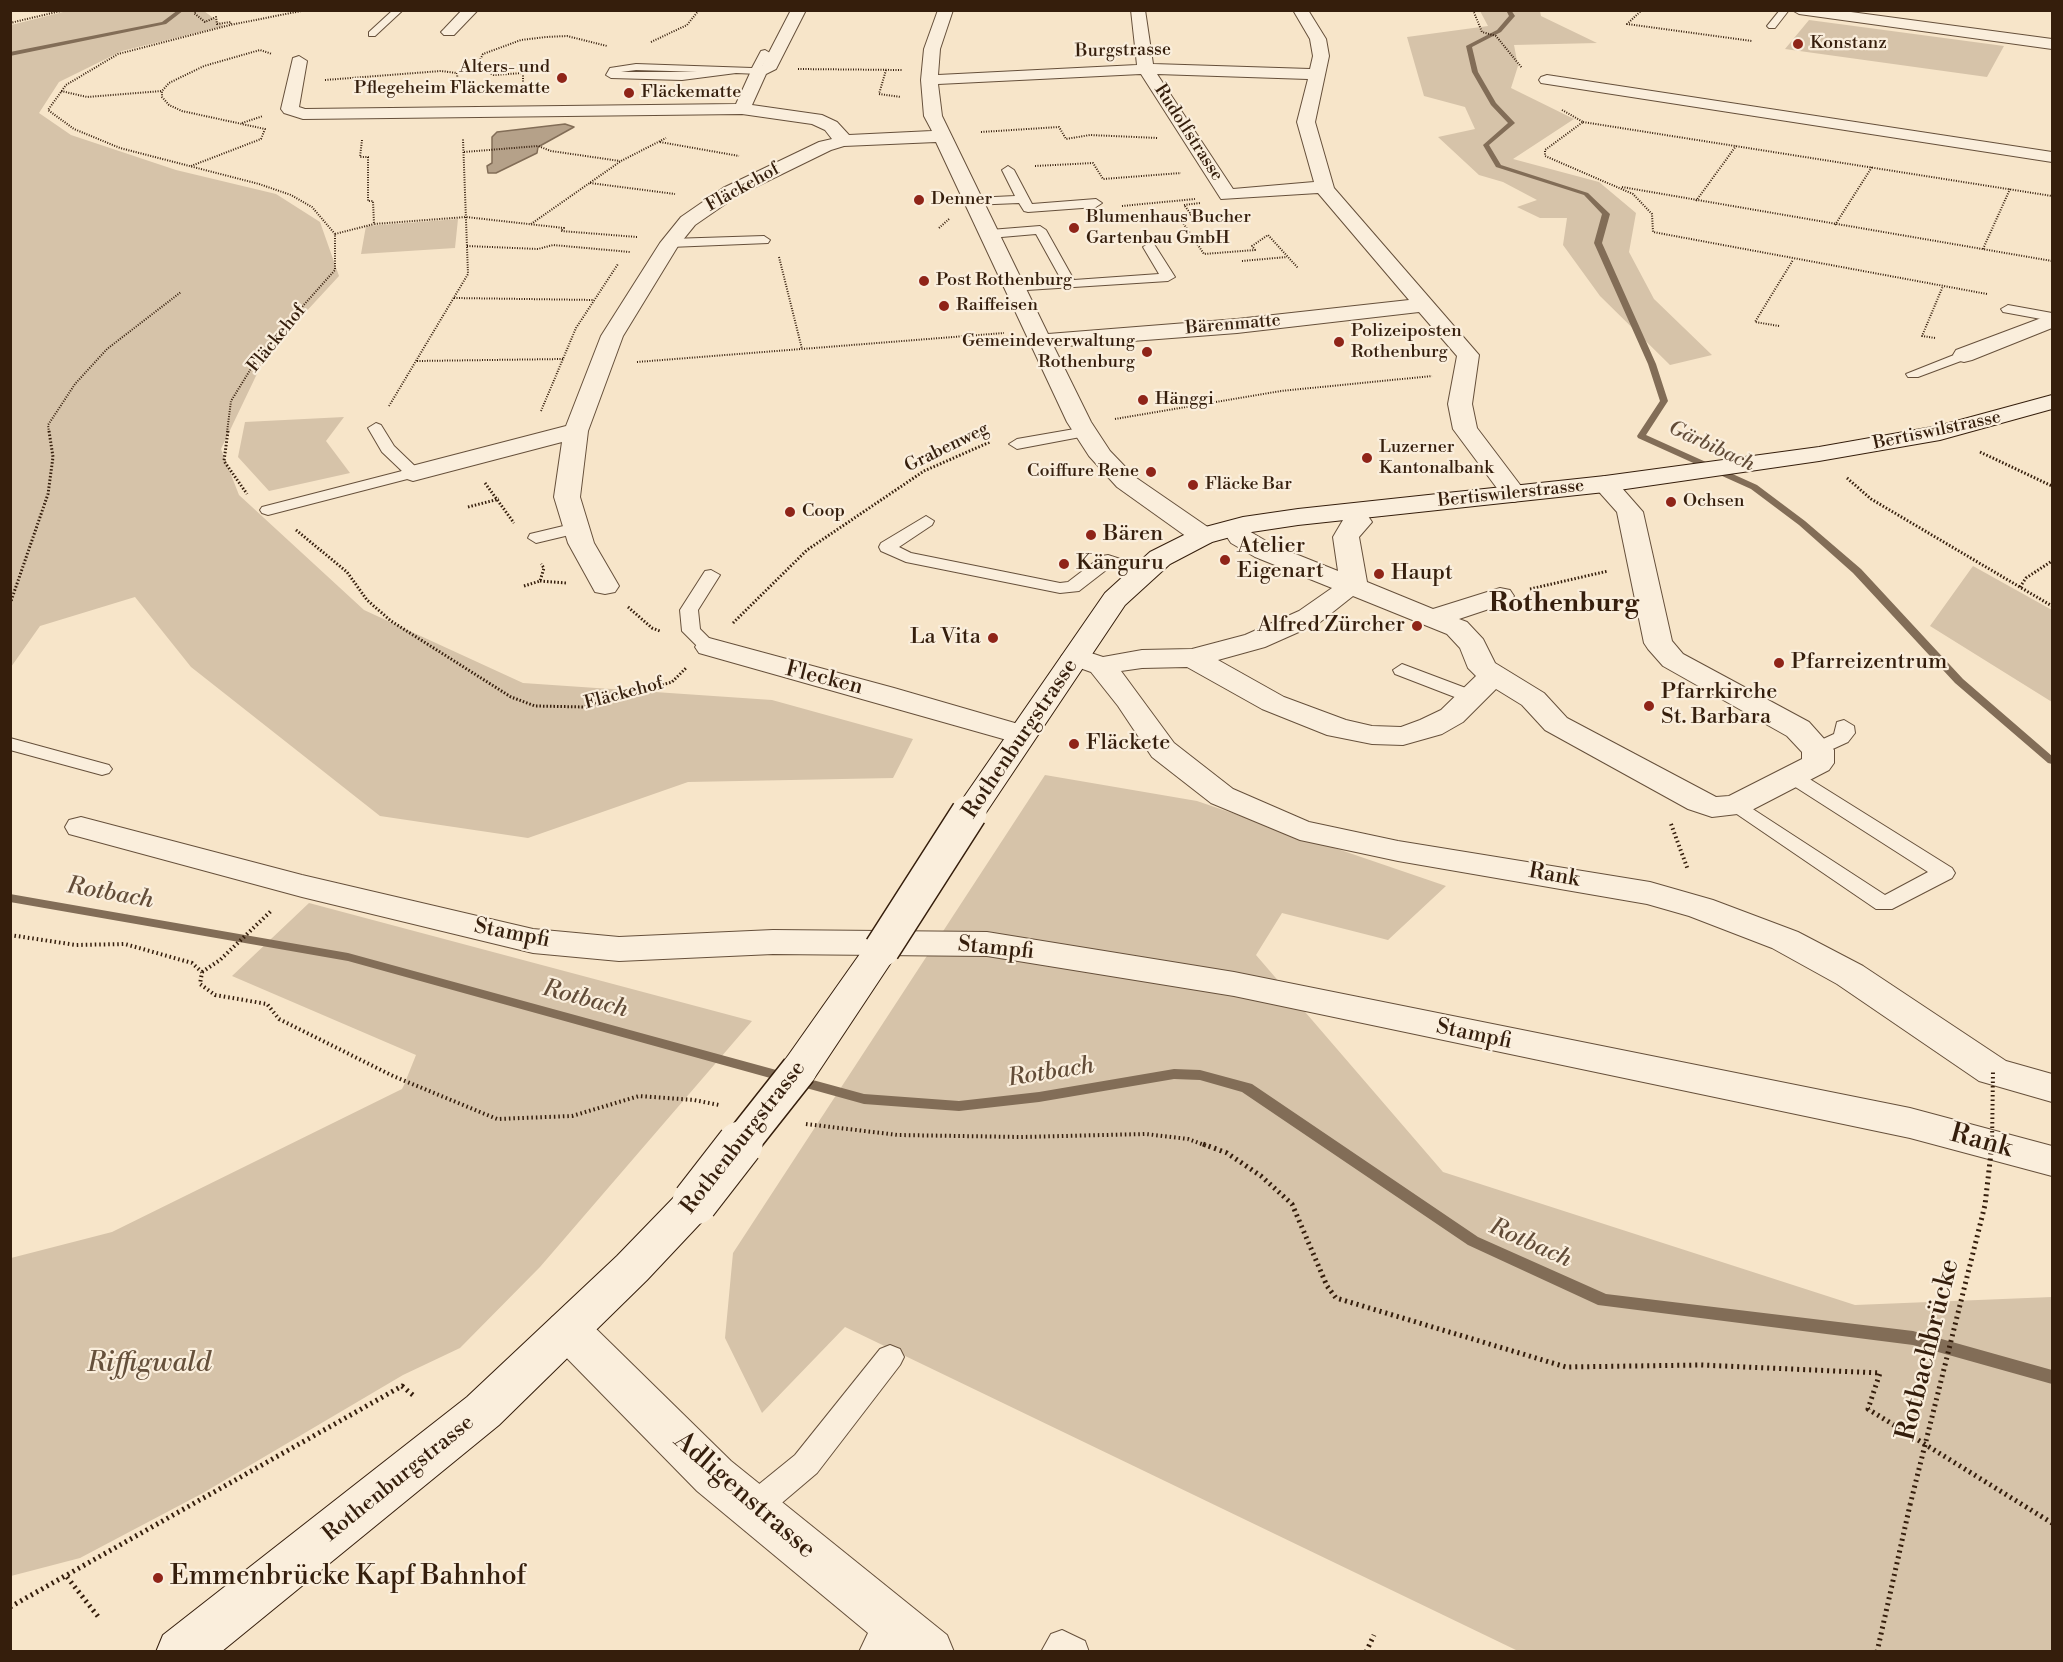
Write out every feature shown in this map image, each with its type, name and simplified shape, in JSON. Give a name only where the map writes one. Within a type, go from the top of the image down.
[{"type":"street","points":[[449,32],[471,10]]},
{"type":"street","points":[[742,109],[764,64],[799,10]]},
{"type":"street","points":[[946,10],[932,50],[929,80],[933,116],[1041,341],[1096,426],[1101,456],[1126,482],[1203,536]]},
{"type":"street","name":"Rudolfstrasse","points":[[1138,10],[1146,69],[1228,195],[1326,189]]},
{"type":"street","points":[[1300,10],[1318,39],[1321,56],[1306,122],[1326,189],[1468,355],[1460,404],[1465,429],[1514,494]]},
{"type":"street","points":[[1799,10],[2052,44]]},
{"type":"street","points":[[299,61],[290,109],[293,112],[438,111],[466,114],[742,109],[816,119],[831,126],[844,141]]},
{"type":"street","name":"Burgstrasse","points":[[929,80],[1146,69],[1317,74]]},
{"type":"street","points":[[1547,80],[2052,157]]},
{"type":"street","name":"Fläckehof","points":[[605,586],[580,543],[567,497],[576,431],[612,336],[670,243],[688,221],[730,192],[801,156],[844,141],[942,136]]},
{"type":"street","name":"Bärenmatte","points":[[1041,341],[1237,326],[1425,305]]},
{"type":"street","points":[[1964,354],[2052,319]]},
{"type":"street","name":"Bertiswilstrasse","points":[[1815,455],[1940,433],[2052,402]]},
{"type":"street","points":[[413,473],[576,431]]},
{"type":"street","name":"Bertiswilerstrasse","points":[[1203,536],[1229,527],[1283,519],[1605,484],[1815,455]]},
{"type":"street","points":[[1483,680],[1533,699],[1556,724],[1712,807],[1735,806],[1818,763],[1820,758],[1817,748],[1798,729],[1673,660],[1658,643],[1630,512],[1605,484]]},
{"type":"street","points":[[1348,526],[1348,591]]},
{"type":"street","name":"Rothenburgstrasse","points":[[181,1652],[483,1411],[632,1268],[692,1206],[799,1070],[886,942],[1013,746],[1089,661],[1115,599],[1142,572],[1168,553],[1203,536]]},
{"type":"street","points":[[1251,542],[1348,591],[1457,628],[1473,645],[1483,680]]},
{"type":"street","points":[[1089,661],[1193,658],[1255,641],[1309,617],[1348,591]]},
{"type":"street","points":[[1433,618],[1500,596]]},
{"type":"street","name":"Flecken","points":[[718,638],[883,694],[1013,746]]},
{"type":"street","points":[[1193,658],[1273,703],[1338,728],[1372,735],[1403,736],[1431,727],[1452,716],[1483,680]]},
{"type":"street","name":"Rank","points":[[1089,661],[1130,701],[1163,750],[1222,796],[1300,830],[1398,851],[1650,893],[1701,908],[1785,940],[1850,975],[1993,1071],[2052,1088]]},
{"type":"street","name":"Stampfi","points":[[75,826],[302,886],[533,941],[619,949],[773,942],[987,944],[1234,984],[1910,1123]]},
{"type":"street","name":"Rank","points":[[1910,1123],[2052,1161]]},
{"type":"street","name":"Adligenstrasse","points":[[568,1330],[714,1476],[906,1645]]},
{"type":"lane","points":[[372,34],[399,10]]},
{"type":"lane","points":[[1772,26],[1785,10]]},
{"type":"lane","points":[[738,70],[636,67],[614,70],[611,75],[682,77],[738,70],[764,64]]},
{"type":"lane","points":[[1008,170],[1028,208],[1096,203]]},
{"type":"lane","points":[[974,202],[1023,199]]},
{"type":"lane","points":[[990,234],[1040,230],[1070,284]]},
{"type":"lane","points":[[670,243],[764,240]]},
{"type":"lane","points":[[1016,288],[1168,277],[1149,247]]},
{"type":"lane","points":[[2008,309],[2052,319]]},
{"type":"lane","points":[[1913,374],[1964,354]]},
{"type":"lane","points":[[1017,444],[1096,426]]},
{"type":"lane","points":[[376,428],[388,449],[413,473]]},
{"type":"lane","points":[[268,510],[413,473]]},
{"type":"lane","points":[[926,521],[887,547],[906,557],[1060,588],[1073,587],[1108,560],[1142,572]]},
{"type":"lane","points":[[536,538],[576,528]]},
{"type":"lane","points":[[711,575],[689,610],[691,631],[718,638]]},
{"type":"lane","points":[[1402,670],[1483,680]]},
{"type":"lane","points":[[1817,748],[1841,738],[1845,733],[1844,726]]},
{"type":"lane","points":[[10,744],[102,769]]},
{"type":"lane","points":[[1735,806],[1884,904],[1944,873],[1793,777]]},
{"type":"lane","points":[[753,1508],[806,1464],[890,1357]]},
{"type":"lane","points":[[1057,1652],[1062,1645],[1073,1652]]},
{"type":"path","points":[[10,23],[65,10]]},
{"type":"path","points":[[197,10],[194,14],[205,22],[216,17],[217,24],[231,22],[230,25]]},
{"type":"path","points":[[306,10],[230,25],[118,54],[66,85],[48,110],[74,129],[120,148],[291,195],[312,207],[335,234],[374,224],[466,217],[564,228],[561,231],[642,237],[612,272],[576,328],[537,421]]},
{"type":"path","points":[[647,48],[657,37],[687,25],[699,10]]},
{"type":"path","points":[[1473,10],[1482,32],[1496,36],[1523,68],[1522,72]]},
{"type":"path","points":[[1642,10],[1627,24],[1757,42]]},
{"type":"path","points":[[524,87],[522,73],[494,75],[485,70],[478,64],[483,54],[521,40],[546,37],[567,36],[610,47]]},
{"type":"path","points":[[61,91],[87,97],[162,91],[186,74],[260,50],[299,61],[327,57],[324,80],[441,71],[457,73],[458,89]]},
{"type":"path","points":[[764,64],[907,70]]},
{"type":"path","points":[[886,70],[879,94],[908,97]]},
{"type":"path","points":[[162,91],[162,97],[169,105],[182,111],[266,129],[261,139],[190,166]]},
{"type":"path","points":[[981,132],[1059,127],[1065,139],[1090,135],[1156,138],[1173,134],[1150,100],[1165,99]]},
{"type":"path","points":[[1558,108],[1583,122],[2052,196]]},
{"type":"path","points":[[364,112],[360,157],[368,157],[368,201],[373,201],[374,224]]},
{"type":"path","points":[[376,428],[468,274],[463,127],[466,114]]},
{"type":"path","points":[[1583,122],[1545,150],[1545,156],[1633,194],[1652,214],[1653,232],[1793,260],[1987,294]]},
{"type":"path","points":[[531,225],[621,161],[669,136]]},
{"type":"path","points":[[660,141],[747,157]]},
{"type":"path","points":[[464,152],[538,146],[551,151],[621,161]]},
{"type":"path","points":[[1696,201],[1736,146]]},
{"type":"path","points":[[1008,170],[1093,163],[1103,179],[1212,171]]},
{"type":"path","points":[[1835,225],[1872,167]]},
{"type":"path","points":[[590,183],[676,194]]},
{"type":"path","points":[[1619,186],[2052,261]]},
{"type":"path","points":[[1983,249],[2010,189]]},
{"type":"path","points":[[1211,212],[1185,214],[1186,217],[1179,217],[1204,254],[1255,250],[1252,246],[1268,235],[1298,268]]},
{"type":"path","name":"Fläckehof","points":[[335,234],[336,270],[260,354],[231,401],[224,461],[242,490],[346,572],[367,600],[391,621],[511,697],[535,706],[585,707],[672,682],[718,638]]},
{"type":"path","points":[[466,246],[538,249],[552,245],[630,252]]},
{"type":"path","points":[[778,255],[801,349]]},
{"type":"path","points":[[1242,261],[1287,257]]},
{"type":"path","points":[[1779,326],[1755,322],[1793,260]]},
{"type":"path","points":[[1942,340],[1922,336],[1943,286]]},
{"type":"path","points":[[10,604],[48,494],[53,458],[48,425],[75,384],[107,349],[181,292]]},
{"type":"path","points":[[454,297],[594,300]]},
{"type":"path","points":[[601,365],[1010,333]]},
{"type":"path","points":[[416,361],[563,359]]},
{"type":"path","points":[[1096,426],[1281,391],[1466,373]]},
{"type":"path","name":"Grabenweg","points":[[718,638],[807,550],[924,471],[998,438]]},
{"type":"path","points":[[1971,448],[2052,486]]},
{"type":"path","points":[[1815,455],[1871,499],[2052,606]]},
{"type":"path","points":[[468,507],[499,499]]},
{"type":"path","points":[[2020,587],[2026,578],[2052,561]]},
{"type":"path","points":[[1500,596],[1615,569]]},
{"type":"path","points":[[605,586],[652,628],[718,638]]},
{"type":"path","points":[[1671,787],[1662,798],[1701,908]]},
{"type":"path","points":[[274,908],[220,960],[202,972],[200,984],[215,995],[267,1004],[279,1019],[393,1076],[497,1119],[520,1120],[572,1116],[639,1096],[694,1100],[729,1107]]},
{"type":"path","points":[[10,935],[76,945],[140,946],[192,963],[202,972]]},
{"type":"path","name":"Rotbachbrücke","points":[[1877,1652],[1910,1505],[1985,1205],[1994,1130],[1993,1071]]},
{"type":"path","points":[[797,1122],[898,1135],[1021,1137],[1146,1134],[1188,1139],[1227,1153],[1261,1176],[1292,1204],[1327,1286],[1336,1298],[1566,1367],[1701,1365],[1880,1373],[1868,1409],[2052,1522]]},
{"type":"path","points":[[10,1607],[67,1577],[402,1386],[414,1396]]},
{"type":"path","points":[[67,1577],[100,1619]]},
{"type":"path","points":[[1366,1652],[1374,1635]]},
{"type":"green space","points":[[67,11],[204,11],[224,26],[122,51],[59,82],[39,113],[71,135],[176,170],[276,194],[320,222],[339,276],[266,355],[221,449],[239,495],[364,610],[523,683],[772,700],[913,739],[893,778],[688,782],[528,838],[380,816],[191,667],[135,597],[40,626],[11,667],[11,25]]},
{"type":"green space","points":[[1480,11],[1540,11],[1541,16],[1597,43],[1514,45],[1518,66],[1511,88],[1574,119],[1513,159],[1599,182],[1636,213],[1629,252],[1654,299],[1712,355],[1670,365],[1600,296],[1563,245],[1567,218],[1540,218],[1517,207],[1537,200],[1503,182],[1479,175],[1438,137],[1475,129],[1465,107],[1424,96],[1407,37],[1488,26]]},
{"type":"green space","points":[[1809,20],[2004,46],[1987,77],[1785,49]]},
{"type":"green space","points":[[458,219],[455,248],[361,254],[366,226]]},
{"type":"green space","points":[[344,417],[326,441],[350,473],[269,491],[238,457],[245,422]]},
{"type":"green space","points":[[1973,566],[2052,610],[2052,702],[1930,626]]},
{"type":"green space","points":[[1045,775],[1197,801],[1446,886],[1388,940],[1282,913],[1256,955],[1443,1172],[1855,1305],[2052,1297],[2052,1651],[1518,1651],[845,1327],[762,1413],[725,1338],[733,1253]]},
{"type":"green space","name":"Riffigwald","points":[[309,903],[752,1021],[540,1267],[460,1348],[403,1375],[203,1493],[80,1558],[11,1576],[11,1258],[112,1232],[402,1089],[404,1085],[416,1055],[232,976]]},
{"type":"shaded area","points":[[565,124],[574,127],[538,147],[537,153],[496,173],[488,173],[487,166],[492,163],[492,137],[497,132]]},
{"type":"waterway","points":[[10,54],[164,23],[182,10]]},
{"type":"waterway","name":"Gärbibach","points":[[1508,10],[1512,16],[1499,31],[1469,46],[1475,72],[1493,104],[1512,123],[1486,145],[1498,166],[1586,194],[1606,214],[1598,243],[1652,364],[1664,401],[1641,436],[1754,487],[1802,523],[1857,571],[1959,681],[2052,761]]},
{"type":"waterway","name":"Rotbach","points":[[10,898],[348,957],[864,1099],[959,1106],[1039,1097],[1174,1074],[1200,1075],[1247,1088],[1473,1241],[1604,1300],[1913,1338],[2052,1377]]},
{"type":"place","name":"Konstanz","points":[[1798,44]]},
{"type":"place","name":"Alters- und Pflegeheim Fläckematte","points":[[562,78]]},
{"type":"place","name":"Fläckematte","points":[[629,93]]},
{"type":"place","name":"Denner","points":[[919,200]]},
{"type":"place","name":"Blumenhaus Bucher Gartenbau GmbH","points":[[1074,228]]},
{"type":"place","name":"Post Rothenburg","points":[[924,281]]},
{"type":"place","name":"Raiffeisen","points":[[944,306]]},
{"type":"place","name":"Polizeiposten Rothenburg","points":[[1339,342]]},
{"type":"place","name":"Gemeindeverwaltung Rothenburg","points":[[1147,352]]},
{"type":"place","name":"Hänggi","points":[[1143,400]]},
{"type":"place","name":"Luzerner Kantonalbank","points":[[1367,458]]},
{"type":"place","name":"Coiffure Rene","points":[[1151,472]]},
{"type":"place","name":"Fläcke Bar","points":[[1193,485]]},
{"type":"place","name":"Ochsen","points":[[1671,502]]},
{"type":"place","name":"Coop","points":[[790,512]]},
{"type":"place","name":"Bären","points":[[1091,535]]},
{"type":"place","name":"Atelier Eigenart","points":[[1225,560]]},
{"type":"place","name":"Känguru","points":[[1064,564]]},
{"type":"place","name":"Haupt","points":[[1379,574]]},
{"type":"place","name":"Alfred Zürcher","points":[[1417,626]]},
{"type":"place","name":"La Vita","points":[[993,638]]},
{"type":"place","name":"Pfarreizentrum","points":[[1779,663]]},
{"type":"place","name":"Pfarrkirche St. Barbara","points":[[1649,706]]},
{"type":"place","name":"Fläckete","points":[[1074,744]]},
{"type":"place","name":"Emmenbrücke Kapf Bahnhof","points":[[158,1578]]},
{"type":"district","name":"Rothenburg","points":[[1564,605]]}]
